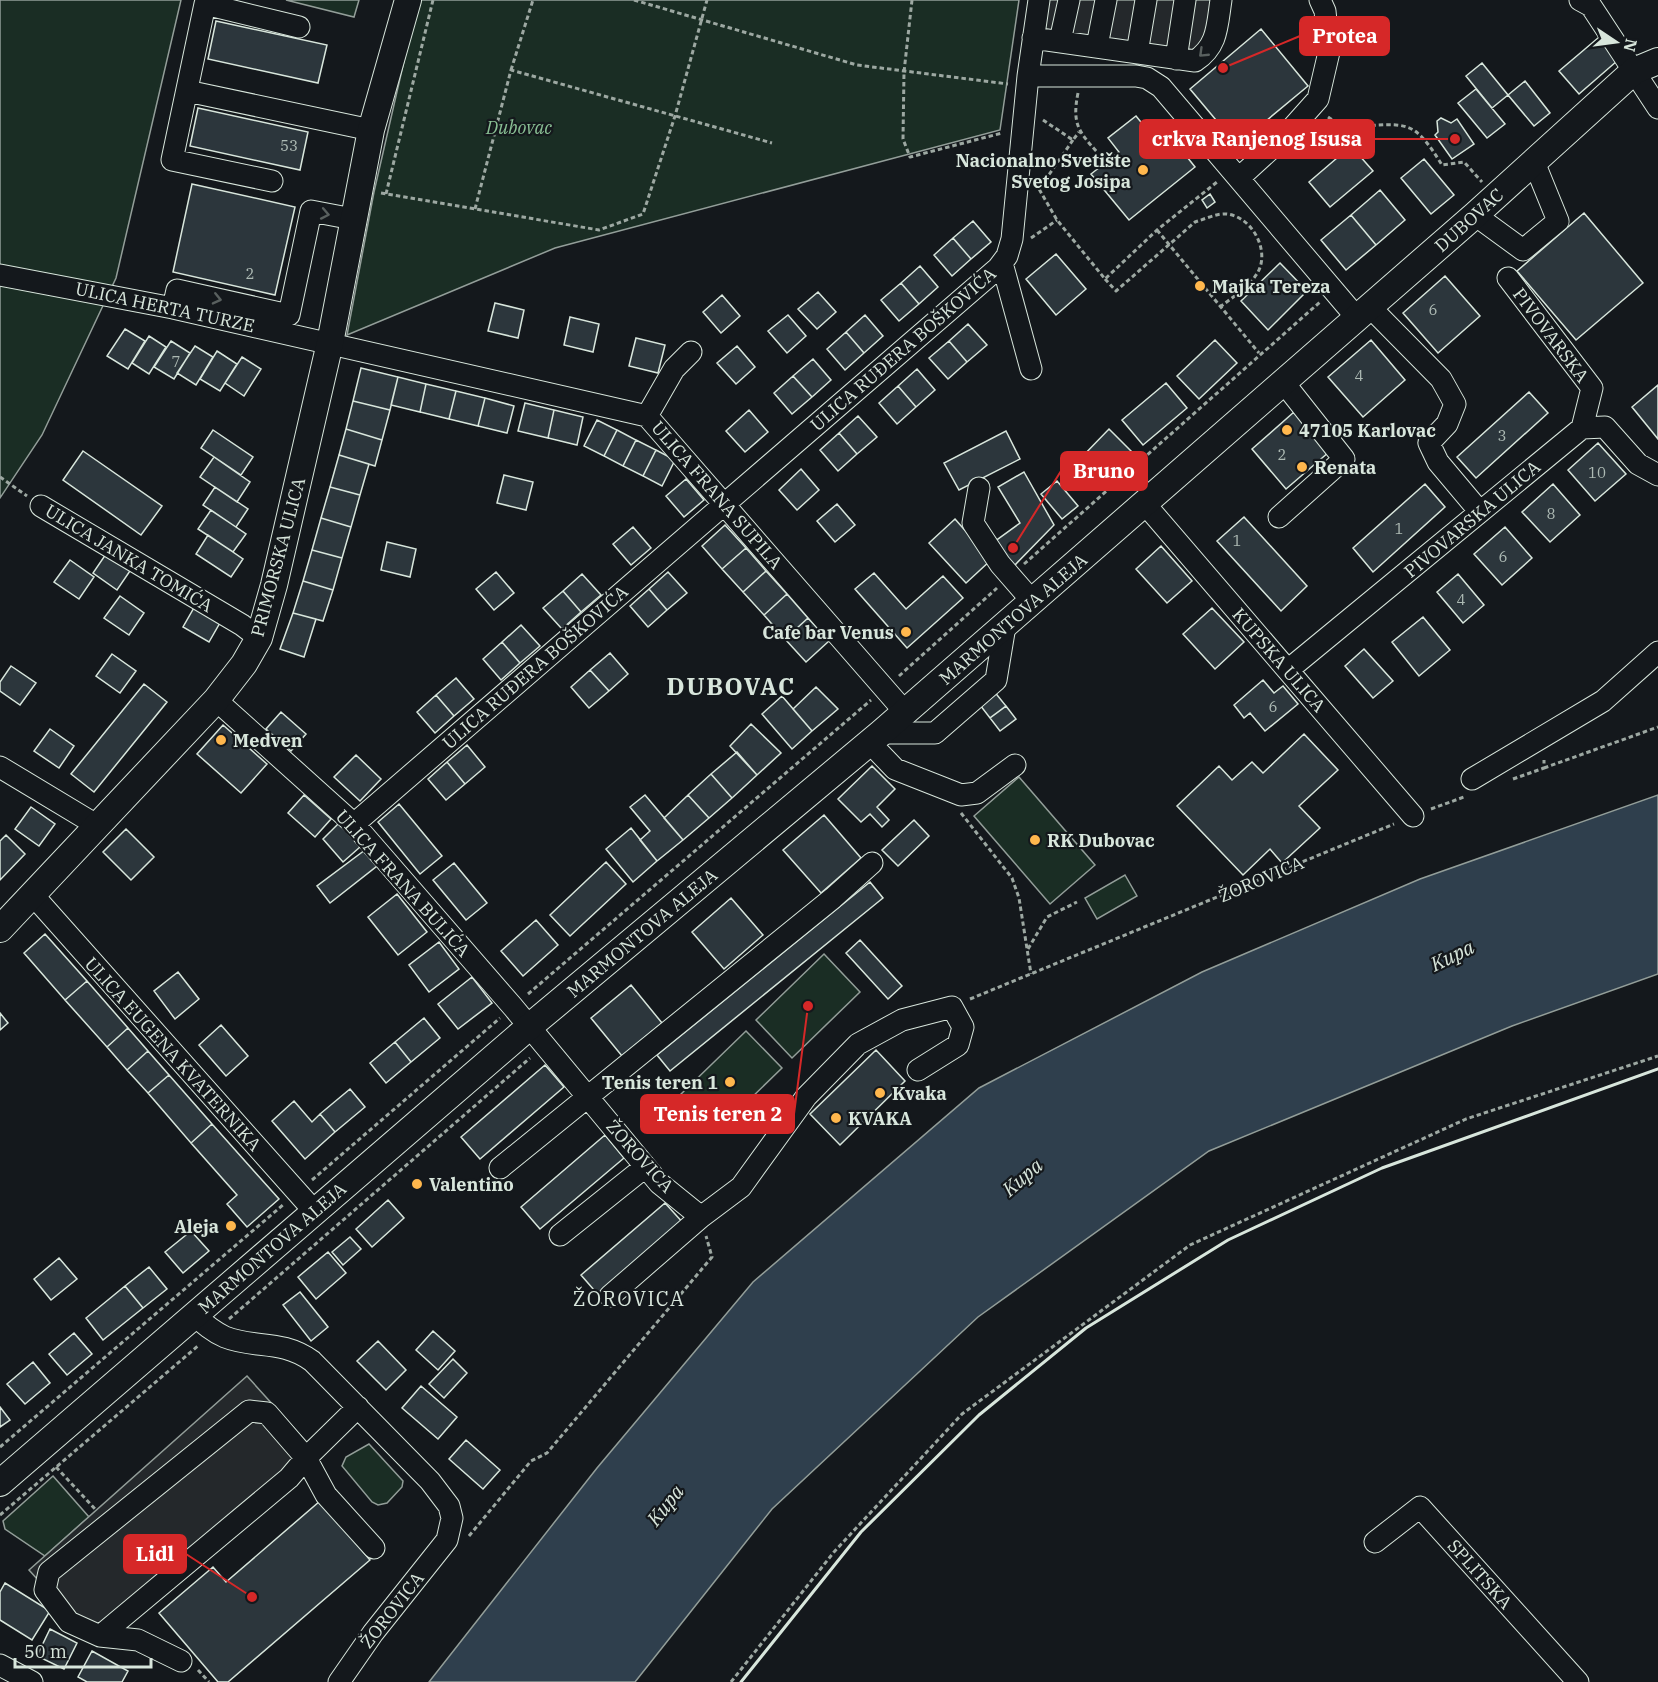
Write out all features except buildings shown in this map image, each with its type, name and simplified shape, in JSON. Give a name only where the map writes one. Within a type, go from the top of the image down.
[{"type":"main road","name":"PRIMORSKA ULICA","points":[[0,929],[216,700],[244,664],[259,638],[274,585],[330,343],[371,130],[408,0]]},
{"type":"main road","name":"DUBOVAC","points":[[1284,383],[1634,71],[1658,61]]},
{"type":"main road","name":"MARMONTOVA ALEJA","points":[[0,1483],[315,1212],[536,1036],[1284,383]]},
{"type":"street","name":"ULICA RUĐERA BOŠKOVIĆA","points":[[354,824],[1002,263],[1007,256],[1012,239],[1025,107],[1021,79],[1033,38],[1039,0]]},
{"type":"street","points":[[1060,41],[1069,0]]},
{"type":"street","points":[[1097,46],[1106,0]]},
{"type":"street","points":[[1137,53],[1146,0]]},
{"type":"street","points":[[1176,59],[1185,0]]},
{"type":"street","points":[[1033,38],[1195,61],[1207,54],[1216,36],[1221,0]]},
{"type":"street","points":[[1236,174],[1285,136],[1318,99],[1326,75],[1329,52],[1325,11],[1320,0]]},
{"type":"street","points":[[1592,2],[1658,108]]},
{"type":"street","points":[[272,181],[172,160],[205,4],[299,27]]},
{"type":"street","points":[[1021,79],[1136,76],[1147,78],[1170,94],[1333,291],[1363,312],[1441,380],[1455,404],[1447,424],[1430,443],[1438,462],[1480,512]]},
{"type":"street","points":[[187,91],[371,130]]},
{"type":"street","points":[[1475,215],[1523,250],[1558,221],[1534,162]]},
{"type":"street","points":[[173,308],[177,290],[290,315],[311,211],[353,219]]},
{"type":"street","points":[[1002,263],[1030,369]]},
{"type":"street","name":"ULICA HERTA TURZE","points":[[0,276],[173,308],[330,343]]},
{"type":"street","name":"PIVOVARSKA","points":[[1508,278],[1592,388],[1582,428]]},
{"type":"street","name":"ULICA FRANA SUPILA","points":[[330,343],[647,416],[905,712]]},
{"type":"street","points":[[647,416],[674,369],[691,352]]},
{"type":"street","points":[[1279,517],[1344,459],[1284,383]]},
{"type":"street","points":[[1582,428],[1605,427],[1638,464],[1658,475]]},
{"type":"street","name":"PIVOVARSKA ULICA","points":[[1288,670],[1582,428]]},
{"type":"street","points":[[979,488],[973,523],[1033,602]]},
{"type":"street","name":"KUPSKA ULICA","points":[[1145,504],[1413,816]]},
{"type":"street","name":"ULICA JANKA TOMIĆA","points":[[40,506],[243,625],[259,638]]},
{"type":"street","points":[[1005,626],[996,680],[935,733],[876,738],[896,769],[962,795],[977,793],[1015,765]]},
{"type":"street","points":[[1469,787],[1543,737],[1603,701],[1658,652]]},
{"type":"street","name":"ULICA FRANA BULIĆA","points":[[216,700],[354,824],[536,1036]]},
{"type":"street","points":[[0,767],[98,826]]},
{"type":"street","points":[[500,1168],[872,863]]},
{"type":"street","name":"ULICA EUGENA KVATERNIKA","points":[[32,894],[315,1212]]},
{"type":"street","points":[[610,1296],[701,1217],[741,1187],[806,1097],[858,1044],[902,1020],[952,1006],[963,1027],[958,1045],[918,1070]]},
{"type":"street","name":"ŽOROVICA","points":[[536,1036],[659,1183],[701,1217]]},
{"type":"street","points":[[560,1235],[645,1167]]},
{"type":"street","points":[[194,1315],[226,1338],[281,1346],[301,1353],[358,1407],[430,1481],[449,1506],[457,1540]]},
{"type":"street","points":[[100,1636],[289,1478],[358,1407]]},
{"type":"street","points":[[181,1661],[138,1640],[100,1636],[69,1622],[45,1590],[49,1572],[249,1411],[267,1413],[306,1458],[326,1495],[374,1548]]},
{"type":"street","name":"SPLITSKA","points":[[1375,1542],[1420,1508],[1578,1682]]},
{"type":"street","name":"ŽOROVICA","points":[[339,1682],[373,1633],[457,1540]]},
{"type":"street","points":[[0,1665],[32,1682]]},
{"type":"path","points":[[386,194],[432,0]]},
{"type":"path","points":[[475,209],[511,70],[533,0]]},
{"type":"path","points":[[634,0],[857,65],[1005,85],[1021,79]]},
{"type":"path","points":[[358,189],[598,230],[643,214],[675,116],[707,0]]},
{"type":"path","points":[[912,0],[904,72],[903,139],[910,157],[1009,131]]},
{"type":"path","points":[[511,70],[772,143]]},
{"type":"path","points":[[1080,83],[1074,111],[1079,132],[1097,152]]},
{"type":"path","points":[[1312,105],[1338,124],[1361,128],[1394,126],[1415,131],[1442,165],[1464,162],[1496,196]]},
{"type":"path","points":[[1025,107],[1073,140]]},
{"type":"path","points":[[1079,132],[1039,189],[1057,220],[1116,291],[1196,222],[1210,216],[1228,214],[1243,221],[1255,231],[1262,255],[1259,271],[1220,307]]},
{"type":"path","points":[[1105,279],[1157,230],[1236,174]]},
{"type":"path","points":[[1157,230],[1259,353]]},
{"type":"path","points":[[0,1447],[885,689],[1259,353],[1333,291]]},
{"type":"path","name":"ULICA JANKA TOMIĆA","points":[[0,477],[40,506]]},
{"type":"path","points":[[1511,780],[1658,727]]},
{"type":"path","points":[[1543,737],[1544,768]]},
{"type":"path","name":"ŽOROVICA","points":[[952,1006],[1413,816],[1469,787]]},
{"type":"path","points":[[947,789],[968,825],[1012,878],[1019,898],[1031,974]]},
{"type":"path","points":[[1027,951],[1047,917],[1077,902]]},
{"type":"path","points":[[0,1515],[215,1332],[536,1036]]},
{"type":"path","points":[[731,1682],[834,1552],[962,1414],[1190,1245],[1466,1119],[1658,1056]]},
{"type":"path","points":[[457,1540],[531,1461],[547,1453],[712,1257],[701,1217]]},
{"type":"path","points":[[57,1467],[109,1525]]},
{"type":"green space","points":[[0,0],[181,0],[116,278],[42,435],[0,498]]},
{"type":"green space","points":[[286,0],[359,0],[354,17]]},
{"type":"green space","name":"Dubovac","points":[[418,0],[1019,0],[1000,130],[555,248],[347,335],[374,192]]},
{"type":"green space","name":"RK Dubovac","points":[[1019,777],[1095,865],[1050,904],[974,816]]},
{"type":"green space","points":[[1125,875],[1137,896],[1097,919],[1085,898]]},
{"type":"green space","points":[[824,954],[860,992],[792,1058],[756,1020]]},
{"type":"green space","name":"Tenis teren 1","points":[[746,1031],[782,1068],[715,1133],[679,1096]]},
{"type":"green space","points":[[369,1444],[403,1481],[402,1487],[387,1503],[378,1505],[372,1502],[342,1466],[346,1457]]},
{"type":"green space","points":[[53,1476],[89,1517],[45,1556],[5,1529],[3,1521]]},
{"type":"shaded area","points":[[1048,0],[1228,0],[1211,56],[1039,43]]},
{"type":"shaded area","points":[[247,1376],[321,1458],[97,1645],[29,1570]]},
{"type":"water","name":"Kupa","points":[[1658,795],[1658,974],[1512,1026],[1209,1151],[978,1317],[772,1509],[635,1682],[429,1682],[597,1468],[753,1282],[979,1088],[1202,972],[1420,879]]},
{"type":"wall","points":[[741,1682],[861,1532],[979,1415],[1086,1328],[1228,1240],[1382,1168],[1658,1069]]},
{"type":"place","name":"Protea","points":[[1223,68]]},
{"type":"place","name":"crkva Ranjenog Isusa","points":[[1455,139]]},
{"type":"place","name":"Nacionalno Svetište Svetog Josipa","points":[[1143,170]]},
{"type":"place","name":"Majka Tereza","points":[[1200,286]]},
{"type":"place","name":"47105 Karlovac","points":[[1287,430]]},
{"type":"place","name":"Renata","points":[[1302,467]]},
{"type":"place","name":"Bruno","points":[[1013,548]]},
{"type":"place","name":"Cafe bar Venus","points":[[906,632]]},
{"type":"place","name":"Medven","points":[[221,740]]},
{"type":"place","name":"RK Dubovac","points":[[1035,840]]},
{"type":"place","name":"Tenis teren 2","points":[[808,1006]]},
{"type":"place","name":"Tenis teren 1","points":[[730,1082]]},
{"type":"place","name":"Kvaka","points":[[880,1093]]},
{"type":"place","name":"KVAKA","points":[[836,1118]]},
{"type":"place","name":"Valentino","points":[[417,1184]]},
{"type":"place","name":"Aleja","points":[[231,1226]]},
{"type":"place","name":"Lidl","points":[[252,1597]]},
{"type":"district","name":"DUBOVAC","points":[[731,686]]},
{"type":"district","name":"ŽOROVICA","points":[[629,1298]]}]
